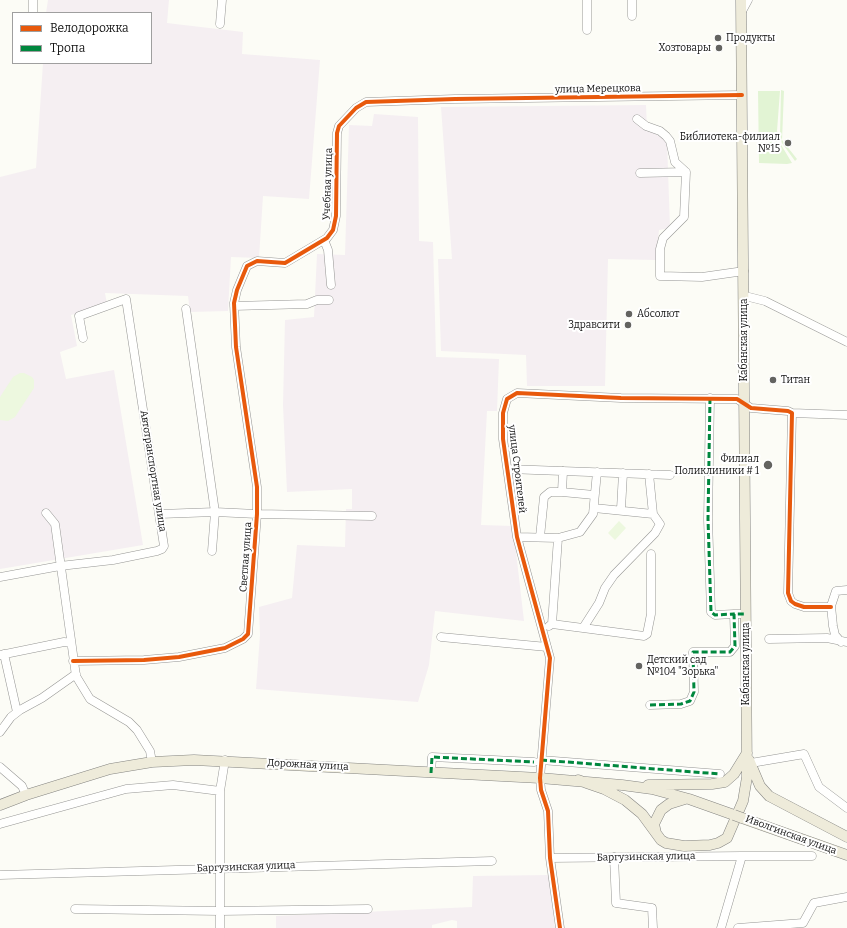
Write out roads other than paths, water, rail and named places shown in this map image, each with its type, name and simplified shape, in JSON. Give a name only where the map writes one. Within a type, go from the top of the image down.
[{"type":"main road","name":"Кабанская улица","points":[[656,834],[666,843],[684,846],[710,845],[727,838],[743,801],[747,777],[744,404],[745,296],[741,0]]},
{"type":"main road","name":"Кабанская улица","points":[[747,753],[760,786],[769,796],[847,837]]},
{"type":"main road","points":[[648,784],[712,784],[725,782],[734,774],[747,753]]},
{"type":"main road","name":"Дорожная улица","points":[[0,805],[26,795],[110,769],[152,762],[225,760],[431,773],[578,780],[652,789],[739,814]]},
{"type":"main road","points":[[578,780],[625,800],[642,814],[656,834]]},
{"type":"main road","name":"Дорожная улица","points":[[622,785],[648,784],[682,792],[739,814]]},
{"type":"main road","points":[[656,834],[654,824],[661,810],[677,800],[689,799]]},
{"type":"main road","name":"Иволгинская улица","points":[[739,814],[847,850]]},
{"type":"main road","name":"Иволгинская улица","points":[[739,814],[847,856]]},
{"type":"street","points":[[33,0],[33,12]]},
{"type":"street","points":[[220,24],[222,0]]},
{"type":"street","points":[[586,0],[587,30]]},
{"type":"street","points":[[632,0],[632,16]]},
{"type":"street","points":[[742,11],[748,0]]},
{"type":"street","name":"улица Мерецкова","points":[[455,99],[742,95]]},
{"type":"street","name":"Учебная улица","points":[[234,304],[237,290],[247,266],[257,261],[285,263],[324,240],[333,230],[336,216],[339,126],[356,108],[366,102],[455,99]]},
{"type":"street","points":[[637,119],[646,126],[660,131],[666,136],[670,141],[675,162],[686,172]]},
{"type":"street","points":[[686,172],[684,217],[663,238],[660,249],[660,276],[702,277],[744,271]]},
{"type":"street","points":[[640,173],[686,172]]},
{"type":"street","points":[[324,240],[328,250],[331,285]]},
{"type":"street","points":[[745,296],[765,301],[847,342]]},
{"type":"street","name":"Автотранспортная улица","points":[[0,577],[60,566],[113,560],[162,549],[164,546],[126,299],[80,316],[83,338]]},
{"type":"street","points":[[234,304],[307,304],[317,300],[329,300]]},
{"type":"street","name":"Светлая улица","points":[[73,661],[144,660],[179,657],[225,648],[243,639],[249,628],[257,514],[257,487],[236,347],[234,304]]},
{"type":"street","points":[[186,309],[215,512],[212,551]]},
{"type":"street","name":"улица Строителей","points":[[560,928],[550,858],[548,811],[541,790],[537,761],[550,658],[517,537],[503,438],[503,413],[507,399],[517,393],[622,398],[737,399],[751,408],[788,411],[792,413],[847,415]]},
{"type":"street","points":[[710,398],[708,519],[711,612],[714,615],[746,614]]},
{"type":"street","points":[[792,413],[788,592],[791,601],[795,604],[804,607],[831,607]]},
{"type":"street","points":[[508,468],[670,474]]},
{"type":"street","points":[[562,492],[563,471]]},
{"type":"street","points":[[517,537],[558,538],[580,532],[593,514],[597,472]]},
{"type":"street","points":[[621,509],[623,473]]},
{"type":"street","points":[[583,628],[599,603],[605,588],[614,575],[655,533],[660,524],[654,514],[649,474]]},
{"type":"street","points":[[540,537],[544,497],[550,492],[594,495]]},
{"type":"street","points":[[594,508],[621,509],[654,514]]},
{"type":"street","points":[[160,514],[215,512],[372,516]]},
{"type":"street","points":[[46,513],[55,524],[70,643],[76,674],[85,694],[90,699],[129,722],[137,730],[150,752],[152,762]]},
{"type":"street","points":[[552,624],[558,538]]},
{"type":"street","points":[[542,630],[552,624],[644,636],[647,634],[651,614],[651,554]]},
{"type":"street","points":[[844,642],[835,635],[831,607],[834,593],[836,591],[847,590]]},
{"type":"street","points":[[650,705],[681,704],[690,700],[694,692],[693,652],[730,652],[735,646],[734,614]]},
{"type":"street","points":[[441,636],[547,647]]},
{"type":"street","points":[[769,639],[827,638],[844,642]]},
{"type":"street","points":[[17,712],[2,654],[64,642],[70,643]]},
{"type":"street","points":[[0,732],[17,712],[42,698],[76,674]]},
{"type":"street","points":[[750,763],[804,754],[819,787],[847,808]]},
{"type":"street","points":[[431,773],[432,757],[537,761],[720,774]]},
{"type":"street","points":[[220,928],[220,791],[225,760]]},
{"type":"street","points":[[0,767],[22,786],[26,795]]},
{"type":"street","points":[[0,824],[126,789],[173,785],[220,791]]},
{"type":"street","points":[[721,928],[742,856]]},
{"type":"street","name":"Баргузинская улица","points":[[550,858],[812,856]]},
{"type":"street","points":[[614,857],[616,903],[652,908],[653,928]]},
{"type":"street","name":"Баргузинская улица","points":[[0,875],[492,861]]},
{"type":"street","points":[[738,928],[795,926],[806,921],[809,910],[814,903],[847,897]]},
{"type":"street","points":[[75,909],[220,911],[368,909]]},
{"type":"place","name":"Продукты","points":[[718,38]]},
{"type":"place","name":"Хозтовары","points":[[719,48]]},
{"type":"place","name":"Библиотека-филиал №15","points":[[788,143]]},
{"type":"place","name":"Абсолют","points":[[629,314]]},
{"type":"place","name":"Здравсити","points":[[628,325]]},
{"type":"place","name":"Титан","points":[[773,380]]},
{"type":"place","name":"Филиал Поликлиники # 1","points":[[768,465]]},
{"type":"place","name":"Детский сад №104 \"Зорька\"","points":[[639,666]]}]
